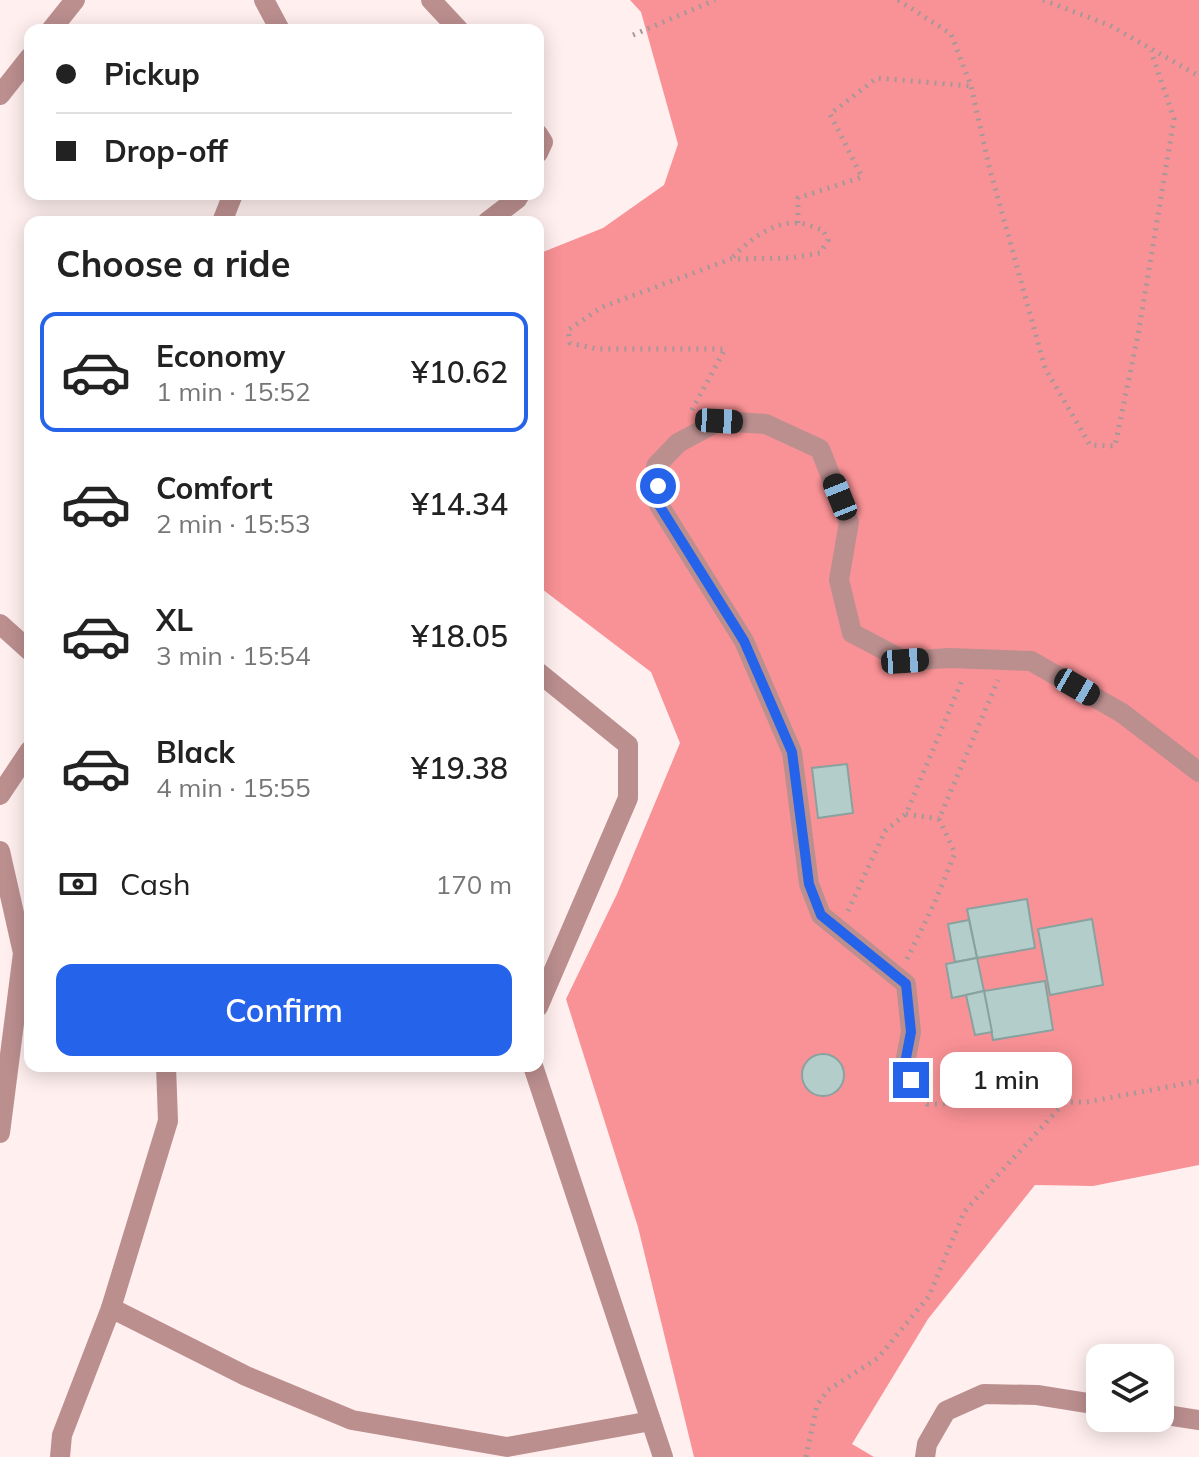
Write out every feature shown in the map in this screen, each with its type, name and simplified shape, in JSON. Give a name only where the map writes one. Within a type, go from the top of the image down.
[{"type":"street","points":[[56,24],[75,0]]},
{"type":"street","points":[[264,0],[277,24]]},
{"type":"street","points":[[431,0],[453,24]]},
{"type":"street","points":[[0,95],[24,65]]},
{"type":"street","points":[[495,216],[516,200]]},
{"type":"street","points":[[911,1080],[905,1063],[911,1032],[906,984],[821,915],[809,884],[792,752],[744,641],[659,505],[656,466],[678,443],[719,421],[766,424],[820,449],[849,522],[839,580],[852,633],[905,661],[1031,661],[1122,713],[1199,772]]},
{"type":"street","points":[[0,624],[24,646]]},
{"type":"street","points":[[544,677],[628,745],[628,798],[544,993]]},
{"type":"street","points":[[0,795],[24,759]]},
{"type":"street","points":[[0,851],[23,953],[0,1133]]},
{"type":"street","points":[[60,1457],[62,1435],[111,1308],[168,1121],[166,1072]]},
{"type":"street","points":[[535,1072],[663,1457]]},
{"type":"street","points":[[111,1308],[246,1376],[352,1420],[507,1447],[651,1421]]},
{"type":"street","points":[[925,1457],[927,1444],[946,1411],[984,1394],[1037,1395],[1086,1403]]},
{"type":"street","points":[[1174,1416],[1199,1420]]},
{"type":"path","points":[[633,35],[715,0]]},
{"type":"path","points":[[898,0],[951,34],[971,86],[989,166],[1045,368],[1090,445],[1115,446],[1138,335],[1174,119],[1151,51]]},
{"type":"path","points":[[1043,0],[1109,25],[1199,76]]},
{"type":"path","points":[[798,223],[798,198],[862,177],[830,114],[877,78],[971,86]]},
{"type":"path","points":[[694,435],[692,411],[725,349],[597,349],[570,343],[568,330],[602,307],[731,259],[790,258],[820,253],[828,240],[823,230],[798,223],[768,229],[731,259]]},
{"type":"path","points":[[839,930],[885,831],[906,814],[971,659]]},
{"type":"path","points":[[898,978],[955,853],[939,819],[1006,660]]},
{"type":"path","points":[[906,814],[939,819]]},
{"type":"path","points":[[911,1080],[927,1104],[1087,1102],[1199,1081]]},
{"type":"path","points":[[806,1457],[817,1405],[828,1390],[878,1358],[929,1296],[964,1212],[1064,1103]]},
{"type":"shaded area","points":[[630,0],[1199,0],[1199,1165],[1093,1186],[1035,1185],[928,1319],[852,1444],[874,1457],[694,1457],[638,1227],[566,999],[617,894],[680,743],[651,672],[544,591],[544,252],[603,228],[664,185],[678,144],[641,12]]},
{"type":"building","points":[[847,764],[853,813],[818,818],[812,768]]},
{"type":"building","points":[[1027,899],[1035,948],[977,958],[967,909]]},
{"type":"building","points":[[1092,919],[1103,985],[1050,995],[1038,929]]},
{"type":"building","points":[[969,920],[977,958],[955,962],[948,924]]},
{"type":"building","points":[[977,958],[984,991],[952,998],[946,964]]},
{"type":"building","points":[[1045,981],[1053,1030],[993,1040],[984,991]]},
{"type":"building","points":[[984,991],[992,1032],[975,1035],[966,995]]},
{"type":"building","points":[[823,1054],[838,1060],[844,1075],[838,1090],[823,1096],[808,1090],[802,1075],[808,1060]]},
{"type":"route","points":[[658,486],[659,505],[744,641],[792,752],[809,884],[821,915],[906,984],[911,1032],[905,1063],[911,1080]]}]
